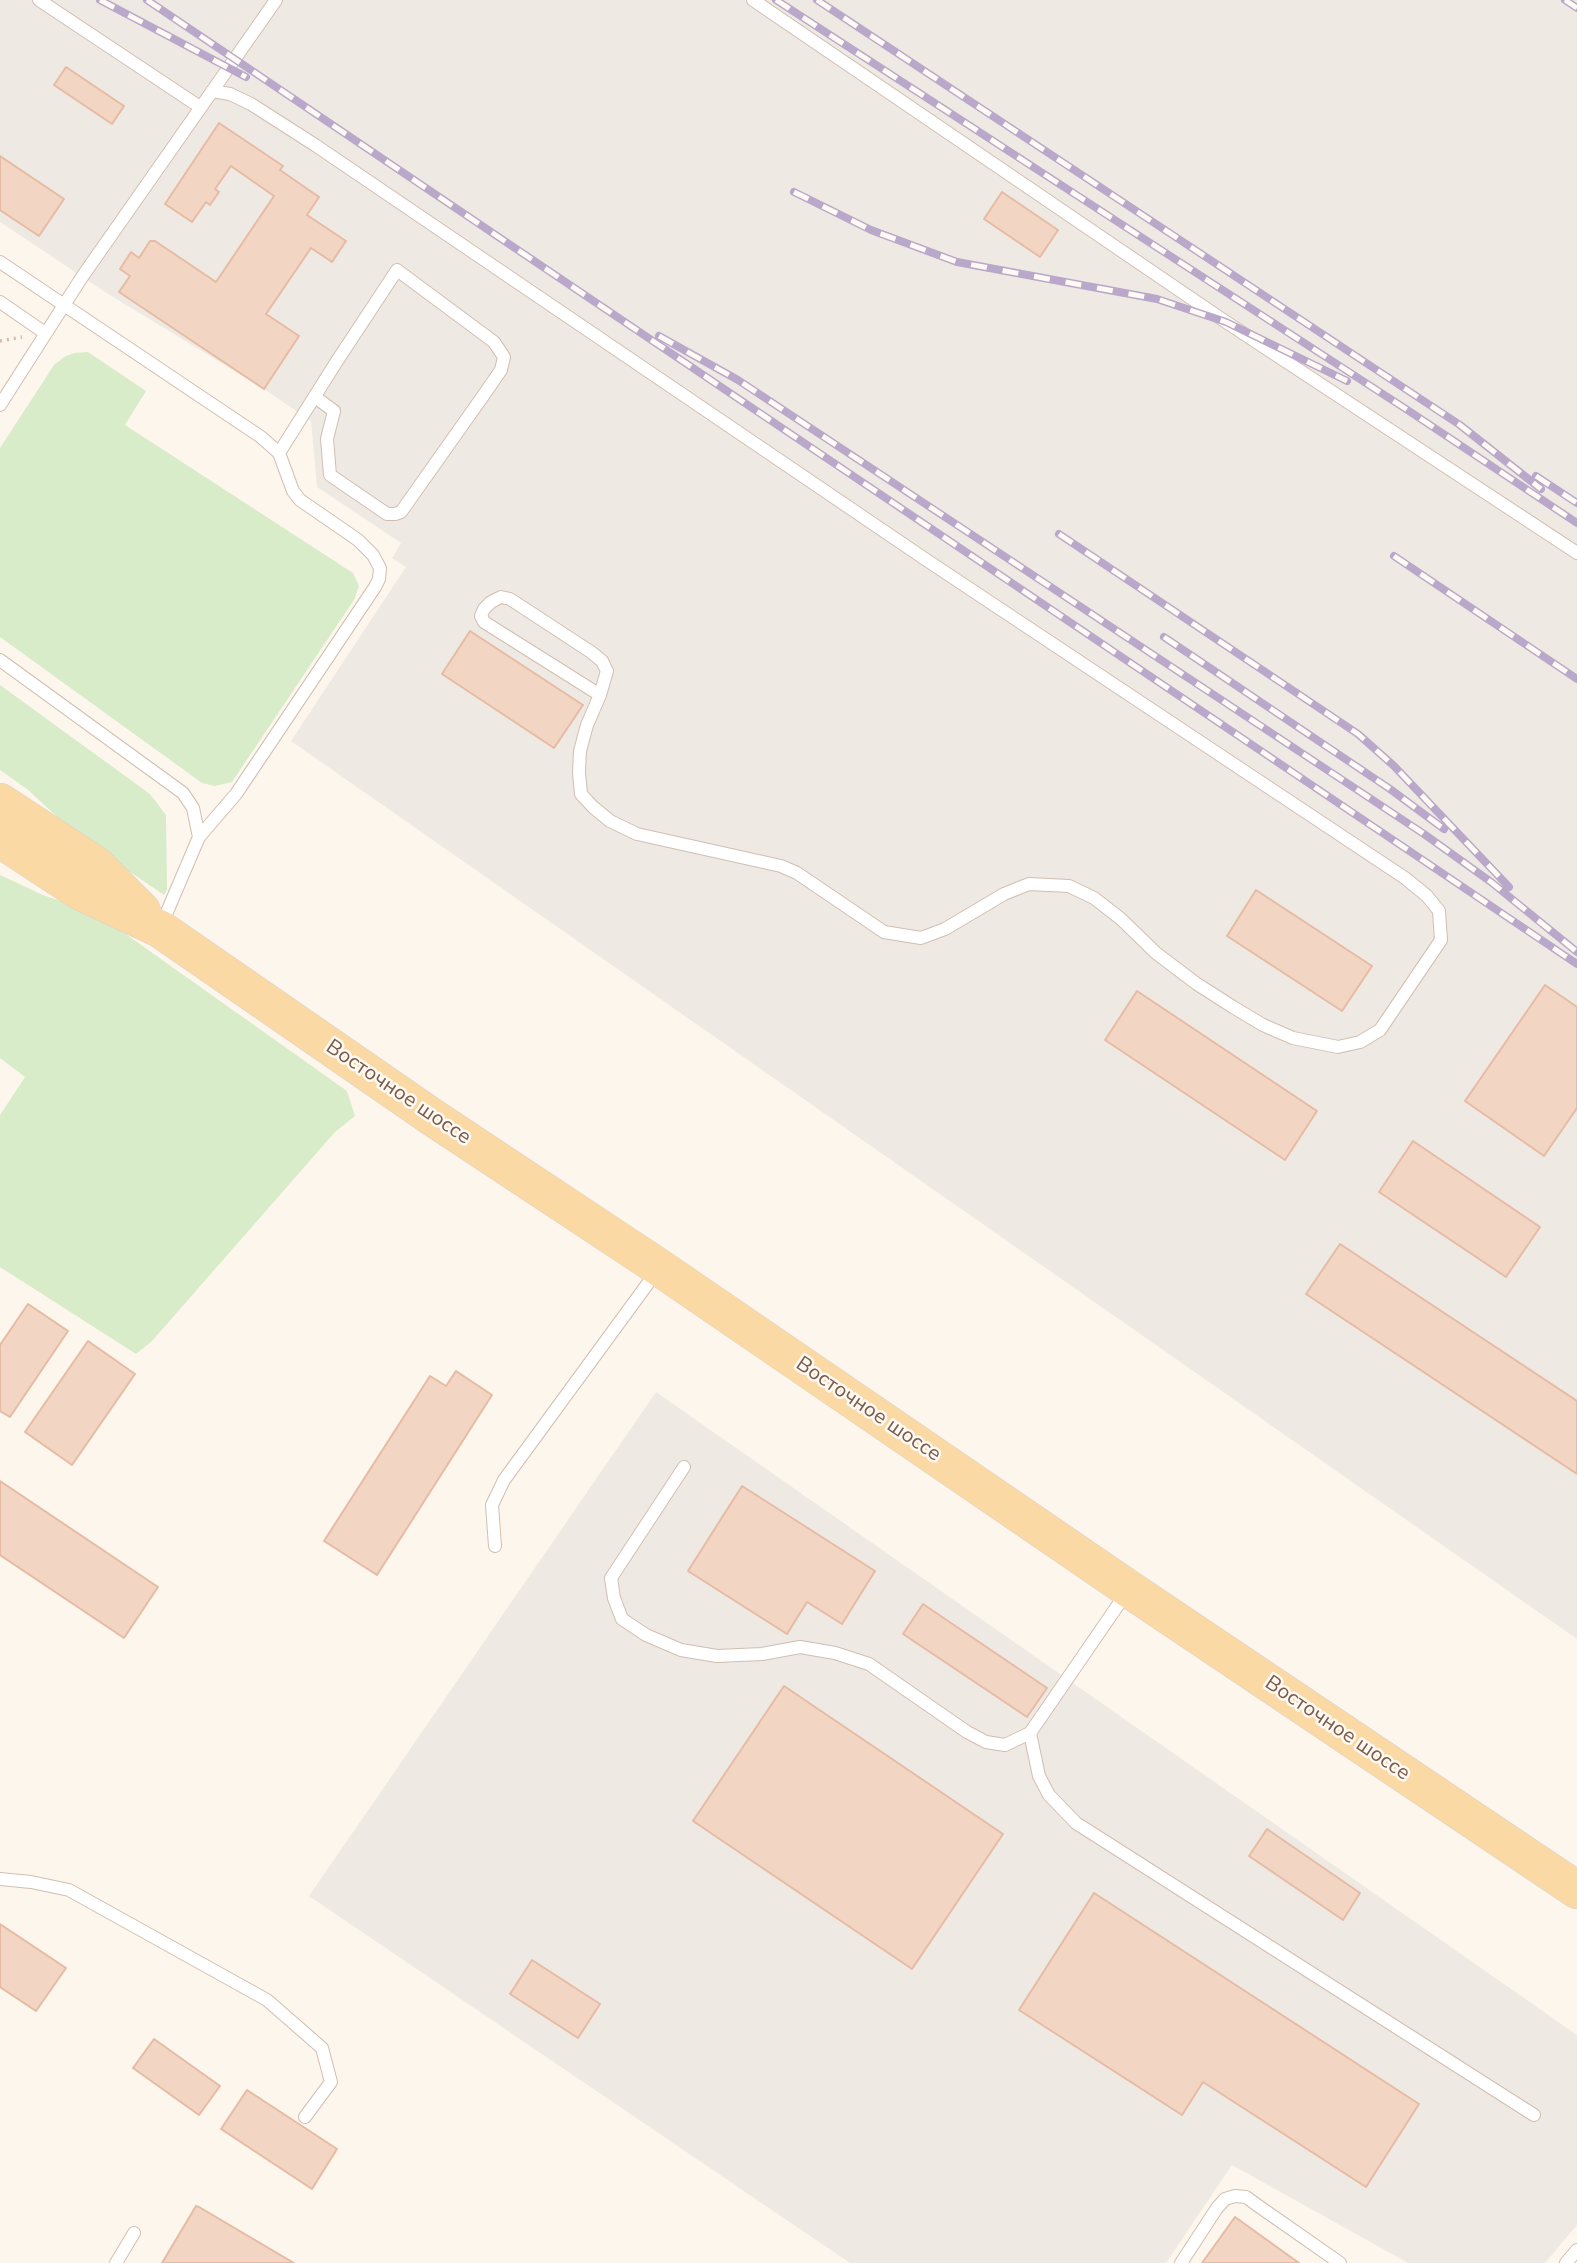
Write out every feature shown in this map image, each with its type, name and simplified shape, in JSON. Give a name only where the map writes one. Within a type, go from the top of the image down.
[{"type":"main road","name":"Восточное шоссе","points":[[5,797],[65,845],[96,865],[160,929]]},
{"type":"main road","name":"Восточное шоссе","points":[[0,839],[79,891],[160,929],[432,1117],[660,1268],[1129,1589],[1577,1890]]},
{"type":"lane","points":[[39,0],[200,107]]},
{"type":"lane","points":[[0,405],[45,332],[276,0]]},
{"type":"lane","points":[[753,0],[1215,314],[1577,553]]},
{"type":"lane","points":[[212,91],[230,94],[251,104],[315,145],[937,567],[1405,878],[1427,896],[1439,911],[1441,940],[1380,1030],[1360,1042],[1338,1047],[1293,1038],[1263,1025],[1197,984],[1156,953],[1121,919],[1094,898],[1069,886],[1029,884],[1004,894],[945,929],[921,938],[884,932],[796,873],[781,866],[637,834],[610,821],[581,794],[579,772],[580,751],[587,725],[600,695],[607,671],[602,661],[510,599],[500,597],[491,601],[484,609],[481,616],[484,622],[600,695]]},
{"type":"lane","points":[[0,262],[261,438],[279,453],[293,491],[300,500],[358,540],[380,568],[379,579],[236,794],[199,837],[160,929]]},
{"type":"lane","points":[[279,453],[314,397],[397,270],[494,342],[504,357],[501,370],[483,396],[401,512],[395,514],[387,514],[330,475],[327,439],[334,411],[314,397]]},
{"type":"lane","points":[[0,302],[45,332]]},
{"type":"lane","points":[[0,660],[183,793],[193,808],[199,837]]},
{"type":"lane","points":[[495,1545],[492,1506],[504,1480],[660,1268]]},
{"type":"lane","points":[[684,1467],[611,1578],[614,1598],[622,1619],[646,1635],[681,1650],[717,1656],[762,1654],[800,1647],[835,1653],[869,1664],[967,1732],[986,1742],[1005,1745],[1030,1733],[1129,1589]]},
{"type":"lane","points":[[1030,1733],[1039,1776],[1049,1795],[1076,1823],[1534,2115]]},
{"type":"lane","points":[[0,1879],[69,1890],[267,2000],[322,2048],[331,2082],[305,2117]]},
{"type":"lane","points":[[1181,2263],[1217,2208],[1225,2199],[1235,2196],[1246,2197],[1340,2263]]},
{"type":"lane","points":[[116,2263],[134,2233]]},
{"type":"lane","points":[[1566,2263],[1577,2250]]},
{"type":"shaded area","points":[[0,0],[1577,0],[1577,1639],[291,741],[406,567],[392,558],[401,543],[317,487],[311,421],[264,389],[105,292],[0,222]]},
{"type":"shaded area","points":[[656,1392],[1577,2035],[1577,2225],[1545,2263],[1408,2263],[1232,2165],[1166,2263],[850,2263],[309,1896]]},
{"type":"green space","points":[[88,352],[146,391],[125,425],[353,573],[359,586],[354,600],[232,782],[215,786],[202,783],[0,637],[0,448],[54,365],[74,353]]},
{"type":"green space","points":[[0,685],[150,794],[166,815],[167,890],[164,895],[80,838],[27,789],[0,770]]},
{"type":"green space","points":[[0,875],[43,895],[96,913],[347,1091],[355,1116],[335,1132],[152,1341],[136,1354],[0,1267],[0,1115],[25,1077],[0,1058]]},
{"type":"building","points":[[66,67],[124,106],[112,124],[54,85]]},
{"type":"building","points":[[219,123],[283,166],[280,170],[319,197],[307,215],[346,241],[332,262],[311,248],[266,314],[299,336],[264,389],[119,292],[130,276],[120,269],[131,252],[139,258],[150,241],[155,241],[216,282],[274,196],[231,166],[215,189],[219,192],[210,205],[206,202],[192,222],[165,204]]},
{"type":"building","points":[[0,156],[64,199],[39,236],[0,210]]},
{"type":"building","points":[[1002,192],[1058,230],[1040,257],[984,219]]},
{"type":"building","points":[[470,631],[583,705],[554,748],[442,674]]},
{"type":"building","points":[[1256,890],[1372,966],[1342,1011],[1227,936]]},
{"type":"building","points":[[1545,985],[1577,1007],[1577,1108],[1544,1156],[1465,1101]]},
{"type":"building","points":[[1137,991],[1317,1111],[1285,1160],[1105,1040]]},
{"type":"building","points":[[1413,1141],[1540,1227],[1506,1277],[1379,1192]]},
{"type":"building","points":[[1340,1244],[1577,1401],[1577,1474],[1306,1294]]},
{"type":"building","points":[[28,1304],[68,1331],[10,1417],[0,1411],[0,1345]]},
{"type":"building","points":[[88,1341],[135,1374],[72,1465],[25,1432]]},
{"type":"building","points":[[456,1371],[492,1395],[377,1575],[324,1541],[430,1376],[446,1386]]},
{"type":"building","points":[[0,1481],[158,1587],[124,1638],[0,1555]]},
{"type":"building","points":[[742,1486],[875,1571],[842,1624],[807,1602],[787,1634],[688,1571]]},
{"type":"building","points":[[923,1604],[1047,1688],[1027,1717],[903,1634]]},
{"type":"building","points":[[784,1686],[1003,1834],[912,1969],[693,1821]]},
{"type":"building","points":[[1267,1829],[1360,1893],[1343,1920],[1249,1856]]},
{"type":"building","points":[[1094,1893],[1419,2104],[1366,2187],[1203,2082],[1182,2115],[1019,2010]]},
{"type":"building","points":[[0,1924],[66,1968],[36,2011],[0,1987]]},
{"type":"building","points":[[532,1960],[600,2004],[578,2038],[510,1994]]},
{"type":"building","points":[[154,2039],[220,2086],[199,2115],[133,2068]]},
{"type":"building","points":[[247,2090],[337,2149],[312,2189],[221,2129]]},
{"type":"building","points":[[196,2206],[199,2207],[294,2263],[162,2263]]},
{"type":"building","points":[[1235,2217],[1299,2263],[1202,2263]]},
{"type":"railway","points":[[100,0],[246,77]]},
{"type":"railway","points":[[147,0],[1577,964]]},
{"type":"railway","points":[[776,0],[1577,523]]},
{"type":"railway","points":[[817,0],[1460,425],[1541,489]]},
{"type":"railway","points":[[1565,0],[1577,8]]},
{"type":"railway","points":[[794,192],[871,230],[957,262],[1157,299],[1226,322],[1347,381]]},
{"type":"railway","points":[[659,336],[738,380],[1424,834],[1491,882],[1577,952]]},
{"type":"railway","points":[[1536,476],[1577,503]]},
{"type":"railway","points":[[1059,534],[1358,734],[1394,766],[1509,887]]},
{"type":"railway","points":[[1394,556],[1577,679]]},
{"type":"railway","points":[[1164,637],[1390,789],[1444,829]]}]
